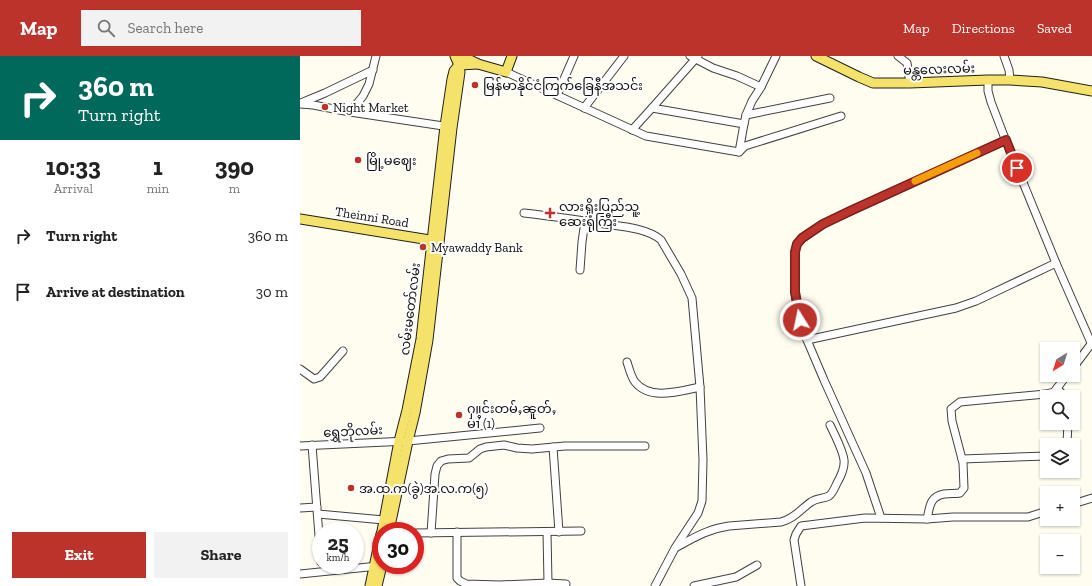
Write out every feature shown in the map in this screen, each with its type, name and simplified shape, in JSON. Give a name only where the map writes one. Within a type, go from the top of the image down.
[{"type":"main road","points":[[455,56],[459,65],[478,64]]},
{"type":"main road","points":[[462,56],[478,64],[506,72],[512,56]]},
{"type":"main road","name":"မန္တလေးလမ်း","points":[[816,56],[873,83],[1010,80],[1042,82],[1092,90]]},
{"type":"main road","name":"လမ်းမတော်လမ်း","points":[[390,522],[407,410],[416,387],[421,339],[428,313],[449,127],[452,79],[454,71],[459,65]]},
{"type":"main road","name":"Theinni Road","points":[[300,219],[435,241]]},
{"type":"main road","name":"လမ်းမတော်လမ်း","points":[[384,520],[403,441]]},
{"type":"main road","points":[[370,586],[375,574]]},
{"type":"main road","points":[[377,586],[378,574]]},
{"type":"street","points":[[350,112],[363,96],[369,84],[376,56]]},
{"type":"street","points":[[557,95],[574,56]]},
{"type":"street","points":[[584,108],[624,56]]},
{"type":"street","points":[[739,152],[746,115],[776,56]]},
{"type":"street","points":[[898,56],[907,63],[910,83]]},
{"type":"street","points":[[907,63],[912,56]]},
{"type":"street","points":[[1004,56],[1009,70],[1010,80]]},
{"type":"street","points":[[632,130],[695,57],[713,68],[737,76],[761,87]]},
{"type":"street","points":[[300,104],[373,70]]},
{"type":"street","points":[[506,72],[646,136],[739,152]]},
{"type":"street","points":[[988,80],[988,91],[991,102],[1056,263],[1092,344],[1080,359]]},
{"type":"street","points":[[746,115],[830,98]]},
{"type":"street","points":[[300,104],[449,127]]},
{"type":"street","points":[[652,108],[744,124]]},
{"type":"street","points":[[739,152],[745,146],[841,116]]},
{"type":"street","points":[[881,518],[866,473],[807,340],[800,320],[795,292],[795,252],[797,244],[802,238],[823,224],[1006,140]]},
{"type":"street","points":[[524,213],[637,229],[657,237],[661,240],[682,274],[692,298],[700,387],[703,460],[702,501],[698,513],[675,548],[655,586]]},
{"type":"street","points":[[580,270],[585,221]]},
{"type":"street","points":[[807,340],[956,308],[976,301],[1056,263]]},
{"type":"street","points":[[300,369],[316,379],[320,377],[342,351]]},
{"type":"street","points":[[627,362],[634,381],[648,392],[661,394],[700,387]]},
{"type":"street","points":[[927,519],[931,501],[944,494],[960,493],[964,488],[963,463],[952,421],[951,409],[960,402],[1046,394],[1054,392],[1062,382]]},
{"type":"street","points":[[675,548],[709,530],[720,527],[787,521],[816,499],[828,496],[832,493],[844,466],[844,459],[830,425]]},
{"type":"street","name":"ရွှေဘိုလမ်း","points":[[300,446],[403,441],[540,428]]},
{"type":"street","points":[[312,445],[318,522]]},
{"type":"street","points":[[431,533],[435,474],[437,466],[441,461],[448,459],[469,458],[480,449],[504,445],[517,448],[565,446],[645,446]]},
{"type":"street","points":[[553,447],[559,532]]},
{"type":"street","points":[[962,459],[1040,456]]},
{"type":"street","points":[[1080,502],[1092,498]]},
{"type":"street","points":[[300,508],[384,520]]},
{"type":"street","points":[[801,586],[794,540],[801,526],[865,518],[927,519],[953,517],[1028,517],[1040,514]]},
{"type":"street","points":[[457,532],[456,578],[466,584],[566,584]]},
{"type":"street","points":[[547,532],[548,583]]},
{"type":"street","points":[[424,533],[581,532]]},
{"type":"street","points":[[694,586],[736,577],[758,565]]},
{"type":"street","points":[[300,574],[312,569]]},
{"type":"slow traffic","points":[[915,181],[977,153]]},
{"type":"place","name":"မြန်မာနိုင်ငံကြက်ခြေနီအသင်း","points":[[475,85]]},
{"type":"place","name":"Night Market","points":[[325,107]]},
{"type":"place","name":"မြို့မဈေး","points":[[358,160]]},
{"type":"place","name":"လားရှိုးပြည်သူ့ ဆေးရုံကြီး","points":[[550,213]]},
{"type":"place","name":"Myawaddy Bank","points":[[423,247]]},
{"type":"place","name":"ႁူင်းတမ်ႇၼူတ်ႇ မၢႆ (1)","points":[[459,415]]},
{"type":"place","name":"အ.ထ.က(ခွဲ)အ.လ.က(၅)","points":[[351,488]]},
{"type":"route","points":[[800,320],[795,292],[795,252],[797,244],[802,238],[823,224],[850,211],[1006,140],[1017,168]]}]
